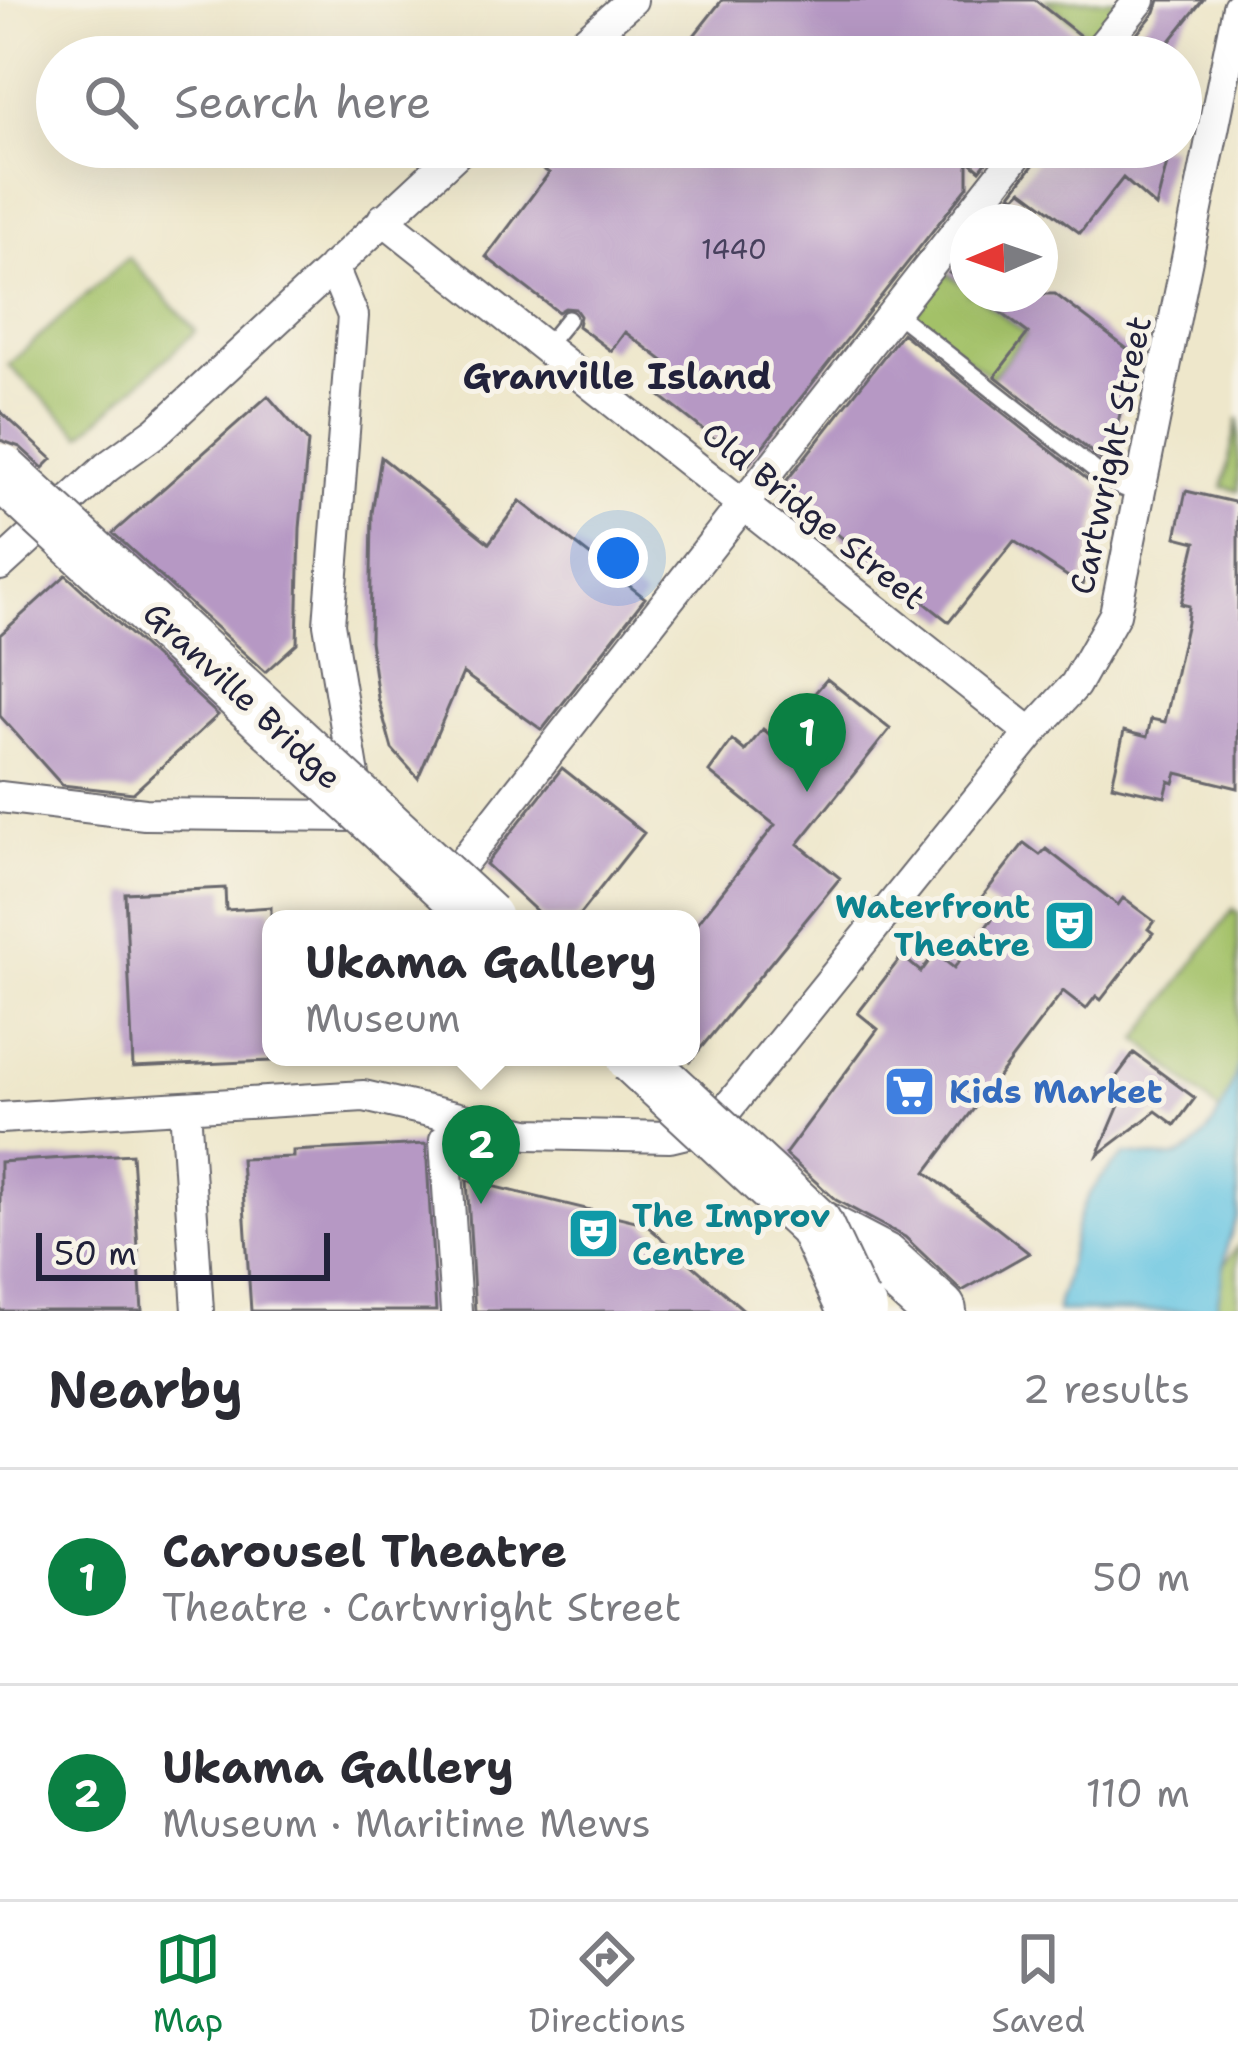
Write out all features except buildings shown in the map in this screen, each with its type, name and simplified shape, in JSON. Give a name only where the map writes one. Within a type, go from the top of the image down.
[{"type":"highway","name":"Granville Bridge","points":[[0,471],[470,908]]},
{"type":"highway","points":[[644,1066],[815,1226],[884,1262],[939,1311]]},
{"type":"highway","points":[[815,1226],[852,1304],[860,1311]]},
{"type":"street","points":[[590,36],[632,0]]},
{"type":"street","points":[[1110,36],[1140,0]]},
{"type":"street","name":"Cartwright Street","points":[[707,1125],[1075,685],[1114,614],[1227,125],[1238,7]]},
{"type":"street","points":[[0,565],[107,467],[157,431],[439,168]]},
{"type":"street","points":[[0,797],[145,814],[360,816],[470,908],[743,505],[1007,168]]},
{"type":"street","name":"Old Bridge Street","points":[[382,219],[1031,734]]},
{"type":"street","points":[[333,267],[353,316],[329,624],[360,816]]},
{"type":"street","points":[[632,1066],[707,1125],[728,1161],[892,1311]]},
{"type":"street","points":[[0,1118],[364,1096],[528,1134],[670,1137],[707,1125]]},
{"type":"street","points":[[185,1107],[198,1311]]},
{"type":"street","points":[[615,1136],[728,1161]]},
{"type":"street","points":[[446,1140],[456,1311]]},
{"type":"lane","points":[[894,312],[1114,485],[1140,494]]},
{"type":"lane","points":[[545,346],[568,319]]},
{"type":"green space","points":[[1045,0],[1123,0],[1090,36]]},
{"type":"green space","points":[[128,257],[196,331],[82,435],[8,365]]},
{"type":"green space","points":[[947,273],[950,312],[997,312],[1026,334],[992,378],[913,317]]},
{"type":"green space","points":[[1238,418],[1238,491],[1223,487]]},
{"type":"green space","points":[[1233,909],[1238,913],[1238,1128],[1138,1039]]},
{"type":"green space","points":[[1238,1246],[1238,1311],[1191,1311]]},
{"type":"water","points":[[1238,1064],[1238,1214],[1216,1311],[1057,1311],[1081,1212],[1097,1183],[1126,1154],[1165,1158],[1192,1148],[1222,1108]]},
{"type":"place","name":"Carousel Theatre","points":[[807,792]]},
{"type":"place","name":"Waterfront Theatre","points":[[1069,925]]},
{"type":"place","name":"Kids Market","points":[[910,1091]]},
{"type":"place","name":"Ukama Gallery","points":[[481,1204]]},
{"type":"place","name":"The Improv Centre","points":[[593,1234]]},
{"type":"district","name":"Granville Island","points":[[617,376]]}]
